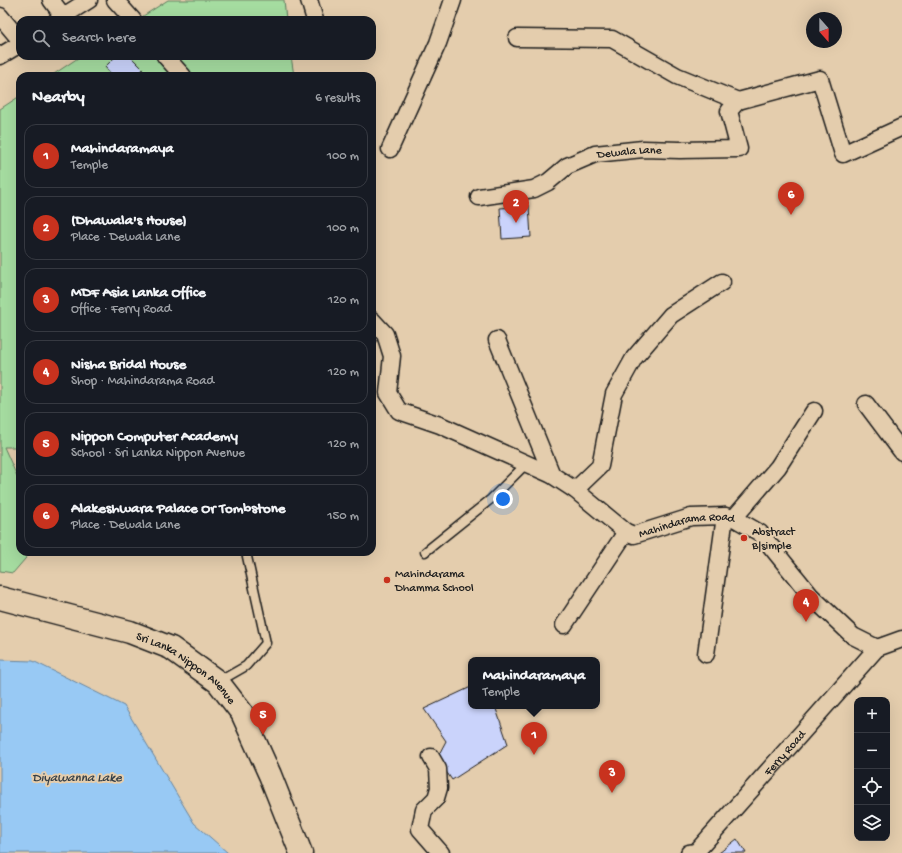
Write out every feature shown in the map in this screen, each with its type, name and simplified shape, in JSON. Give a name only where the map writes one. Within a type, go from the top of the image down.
[{"type":"street","points":[[51,0],[59,16]]},
{"type":"street","points":[[63,16],[89,0]]},
{"type":"street","points":[[115,0],[129,16]]},
{"type":"street","points":[[309,0],[314,16]]},
{"type":"street","points":[[390,149],[438,43],[453,0]]},
{"type":"street","points":[[0,16],[16,35]]},
{"type":"street","points":[[517,38],[612,39],[677,76],[738,101],[820,79],[843,154],[902,127]]},
{"type":"street","points":[[0,56],[16,46]]},
{"type":"street","points":[[169,60],[179,72]]},
{"type":"street","name":"Dewala Lane","points":[[479,197],[534,189],[548,182],[567,166],[596,154],[643,149],[739,149],[729,111],[738,101]]},
{"type":"street","points":[[575,490],[600,466],[614,394],[634,358],[671,315],[722,282]]},
{"type":"street","name":"Mahindarama Road","points":[[376,324],[385,334],[392,356],[388,393],[399,411],[440,425],[552,475],[575,490],[626,532],[634,535],[691,517],[729,517],[760,533],[811,596],[853,636],[877,648]]},
{"type":"street","points":[[497,340],[552,475]]},
{"type":"street","points":[[866,404],[902,452]]},
{"type":"street","points":[[706,654],[729,517],[778,467],[814,411]]},
{"type":"street","points":[[564,625],[626,532]]},
{"type":"street","name":"Sri Lanka Nippon Avenue","points":[[0,598],[130,632],[171,648],[218,682],[242,713],[270,774],[300,853]]},
{"type":"street","points":[[877,648],[902,639]]},
{"type":"street","name":"Ferry Road","points":[[694,853],[877,648]]},
{"type":"street","points":[[431,757],[438,769],[439,788],[436,798],[424,810],[420,829],[442,853]]},
{"type":"lane","points":[[425,552],[491,500],[526,464]]},
{"type":"lane","points":[[218,682],[246,666],[266,642],[247,556]]},
{"type":"green space","points":[[168,0],[284,0],[286,16],[143,16]]},
{"type":"green space","points":[[75,60],[292,60],[293,72],[57,72]]},
{"type":"green space","points":[[16,99],[16,447],[4,447],[16,474],[16,556],[28,556],[13,573],[0,571],[0,109]]},
{"type":"water","name":"Diyawanna Lake","points":[[0,660],[33,661],[124,706],[194,823],[228,853],[0,853]]},
{"type":"building","points":[[112,60],[134,60],[143,69],[140,72],[109,72],[105,67]]},
{"type":"building","points":[[529,206],[531,237],[502,239],[500,208]]},
{"type":"building","points":[[468,688],[468,709],[496,709],[508,744],[452,780],[437,758],[446,741],[424,709]]},
{"type":"building","points":[[737,839],[746,853],[719,853]]},
{"type":"place","name":"Alakeshwara Palace Or Tombstone","points":[[791,215]]},
{"type":"place","name":"(Dhawala's House)","points":[[516,223]]},
{"type":"place","name":"Abstract B|simple","points":[[744,538]]},
{"type":"place","name":"Mahindarama Dhamma School","points":[[387,580]]},
{"type":"place","name":"Nisha Bridal House","points":[[806,622]]},
{"type":"place","name":"Nippon Computer Academy","points":[[263,735]]},
{"type":"place","name":"Mahindaramaya","points":[[534,755]]},
{"type":"place","name":"MDF Asia Lanka Office","points":[[612,793]]}]
